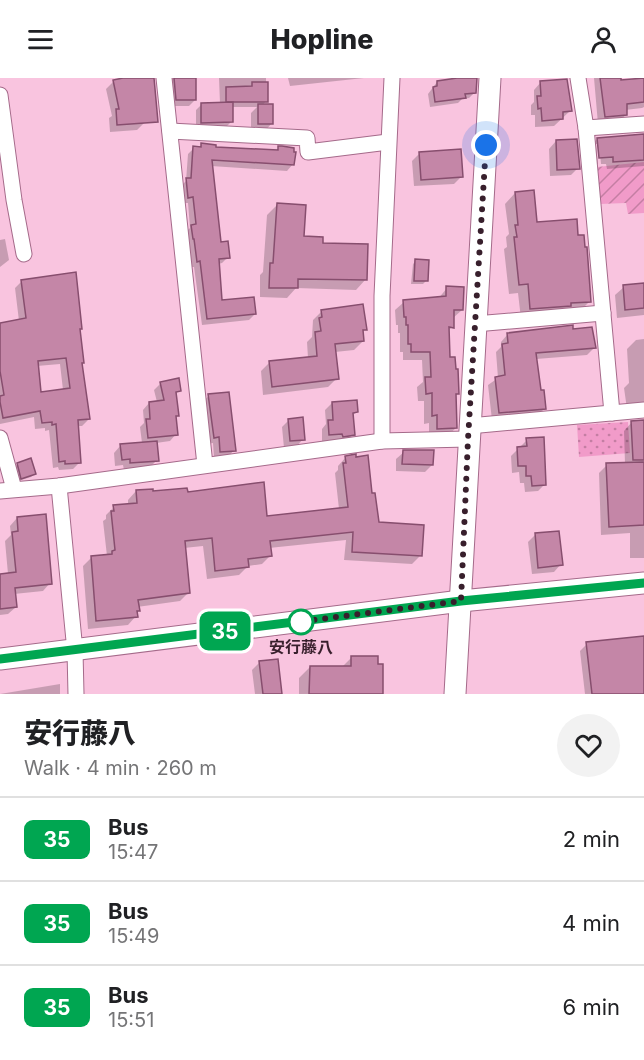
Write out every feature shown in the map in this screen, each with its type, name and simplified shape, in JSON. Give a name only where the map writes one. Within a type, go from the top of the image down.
[{"type":"street","points":[[164,78],[206,465]]},
{"type":"street","points":[[382,441],[382,296],[392,78]]},
{"type":"street","points":[[455,694],[490,78]]},
{"type":"street","points":[[579,78],[586,128],[612,412]]},
{"type":"street","points":[[0,95],[7,200],[24,254]]},
{"type":"street","points":[[586,128],[644,124]]},
{"type":"street","points":[[170,131],[307,138],[308,152],[388,142]]},
{"type":"street","points":[[475,324],[603,313]]},
{"type":"street","points":[[0,438],[7,490],[59,486],[382,441],[644,410]]},
{"type":"street","points":[[59,486],[75,651],[76,694]]},
{"type":"street","points":[[0,659],[461,601],[644,583]]},
{"type":"shaded area","points":[[644,162],[644,213],[628,214],[626,203],[600,204],[597,167]]},
{"type":"shaded area","points":[[628,422],[630,453],[579,457],[577,425]]},
{"type":"building","points":[[154,78],[158,122],[117,125],[116,109],[119,109],[113,80]]},
{"type":"building","points":[[174,78],[196,78],[196,100],[176,100]]},
{"type":"building","points":[[477,78],[476,93],[465,94],[466,98],[435,102],[433,87],[437,86],[437,81]]},
{"type":"building","points":[[600,78],[621,78],[621,80],[644,78],[644,102],[627,104],[627,115],[605,117]]},
{"type":"building","points":[[567,79],[572,111],[563,112],[563,119],[542,121],[537,96],[541,96],[540,81]]},
{"type":"building","points":[[252,82],[268,82],[268,102],[226,102],[226,87],[252,86]]},
{"type":"building","points":[[233,102],[233,122],[201,123],[201,103]]},
{"type":"building","points":[[258,104],[273,104],[273,124],[258,124]]},
{"type":"building","points":[[644,134],[644,160],[613,162],[613,157],[599,158],[597,138]]},
{"type":"building","points":[[577,139],[580,169],[557,170],[556,140]]},
{"type":"building","points":[[201,143],[216,145],[216,147],[278,150],[278,146],[282,146],[294,148],[296,152],[294,165],[212,160],[221,242],[228,241],[230,258],[219,259],[222,300],[254,297],[256,314],[207,319],[200,261],[197,262],[191,225],[196,224],[193,197],[188,198],[186,178],[191,178],[193,146],[201,147]]},
{"type":"building","points":[[461,149],[463,177],[421,180],[419,152]]},
{"type":"building","points":[[534,190],[537,222],[577,219],[578,235],[584,235],[585,247],[587,247],[591,302],[530,309],[528,284],[519,285],[514,237],[517,237],[515,225],[518,225],[515,192]]},
{"type":"building","points":[[277,203],[306,205],[304,236],[323,237],[323,243],[368,244],[367,280],[298,279],[298,288],[269,288]]},
{"type":"building","points":[[415,259],[429,260],[428,281],[414,281]]},
{"type":"building","points":[[76,272],[82,329],[80,329],[84,363],[82,363],[90,419],[78,420],[81,463],[59,462],[56,424],[42,423],[40,411],[3,418],[0,402],[0,396],[4,395],[0,371],[0,323],[26,318],[21,280]],"holes":[[[66,358],[70,388],[41,392],[38,361]]]},
{"type":"building","points":[[644,283],[644,308],[625,310],[623,285]]},
{"type":"building","points":[[446,286],[464,287],[463,310],[454,310],[454,328],[449,327],[450,357],[455,357],[456,369],[458,369],[457,428],[437,429],[437,415],[432,416],[432,393],[426,394],[425,377],[431,377],[430,352],[411,352],[403,300],[446,296]]},
{"type":"building","points":[[363,304],[367,330],[363,330],[364,341],[335,344],[339,379],[272,387],[269,361],[317,356],[315,332],[321,331],[319,318],[322,317],[321,310]]},
{"type":"building","points":[[573,325],[573,329],[592,327],[596,348],[536,353],[546,409],[499,413],[495,377],[505,375],[502,344],[508,343],[507,333]]},
{"type":"building","points":[[179,378],[181,391],[176,392],[179,416],[176,416],[178,435],[148,438],[146,419],[150,419],[149,402],[164,400],[160,382]]},
{"type":"building","points":[[229,392],[236,451],[220,452],[219,437],[214,438],[208,394]]},
{"type":"building","points":[[357,400],[358,412],[353,413],[355,435],[343,437],[342,434],[329,435],[328,420],[333,420],[332,402]]},
{"type":"building","points":[[303,417],[305,440],[290,441],[288,419]]},
{"type":"building","points":[[644,420],[644,460],[633,460],[631,421]]},
{"type":"building","points":[[544,437],[546,485],[532,486],[531,476],[526,476],[526,466],[518,466],[517,447],[527,446],[526,438]]},
{"type":"building","points":[[157,441],[159,461],[130,463],[130,459],[122,460],[120,444]]},
{"type":"building","points":[[403,450],[434,450],[433,465],[402,464]]},
{"type":"building","points":[[356,454],[356,457],[368,455],[372,493],[375,493],[379,522],[424,525],[422,556],[352,552],[353,532],[270,541],[272,556],[248,559],[249,567],[215,571],[212,538],[185,541],[190,593],[138,600],[140,611],[137,611],[138,617],[96,621],[91,556],[112,554],[115,550],[111,511],[114,511],[113,505],[137,503],[136,490],[187,488],[188,492],[264,482],[267,516],[348,507],[343,463],[346,463],[345,456]]},
{"type":"building","points":[[31,458],[36,474],[21,479],[17,463]]},
{"type":"building","points":[[644,462],[644,525],[609,527],[606,463]]},
{"type":"building","points":[[46,514],[52,584],[15,588],[17,607],[0,609],[0,574],[16,572],[12,532],[18,531],[17,517]]},
{"type":"building","points":[[559,531],[563,565],[538,568],[535,533]]},
{"type":"building","points":[[644,636],[644,694],[592,694],[586,642]]},
{"type":"building","points":[[351,656],[378,656],[378,664],[383,664],[383,694],[309,694],[310,666],[351,666]]},
{"type":"building","points":[[278,659],[282,694],[263,694],[259,661]]},
{"type":"bus line","name":"35","points":[[0,659],[461,601],[644,583]]},
{"type":"place","name":"安行藤八","points":[[301,622]]},
{"type":"route","points":[[301,622],[297,622],[461,601],[468,439],[486,145]]}]
